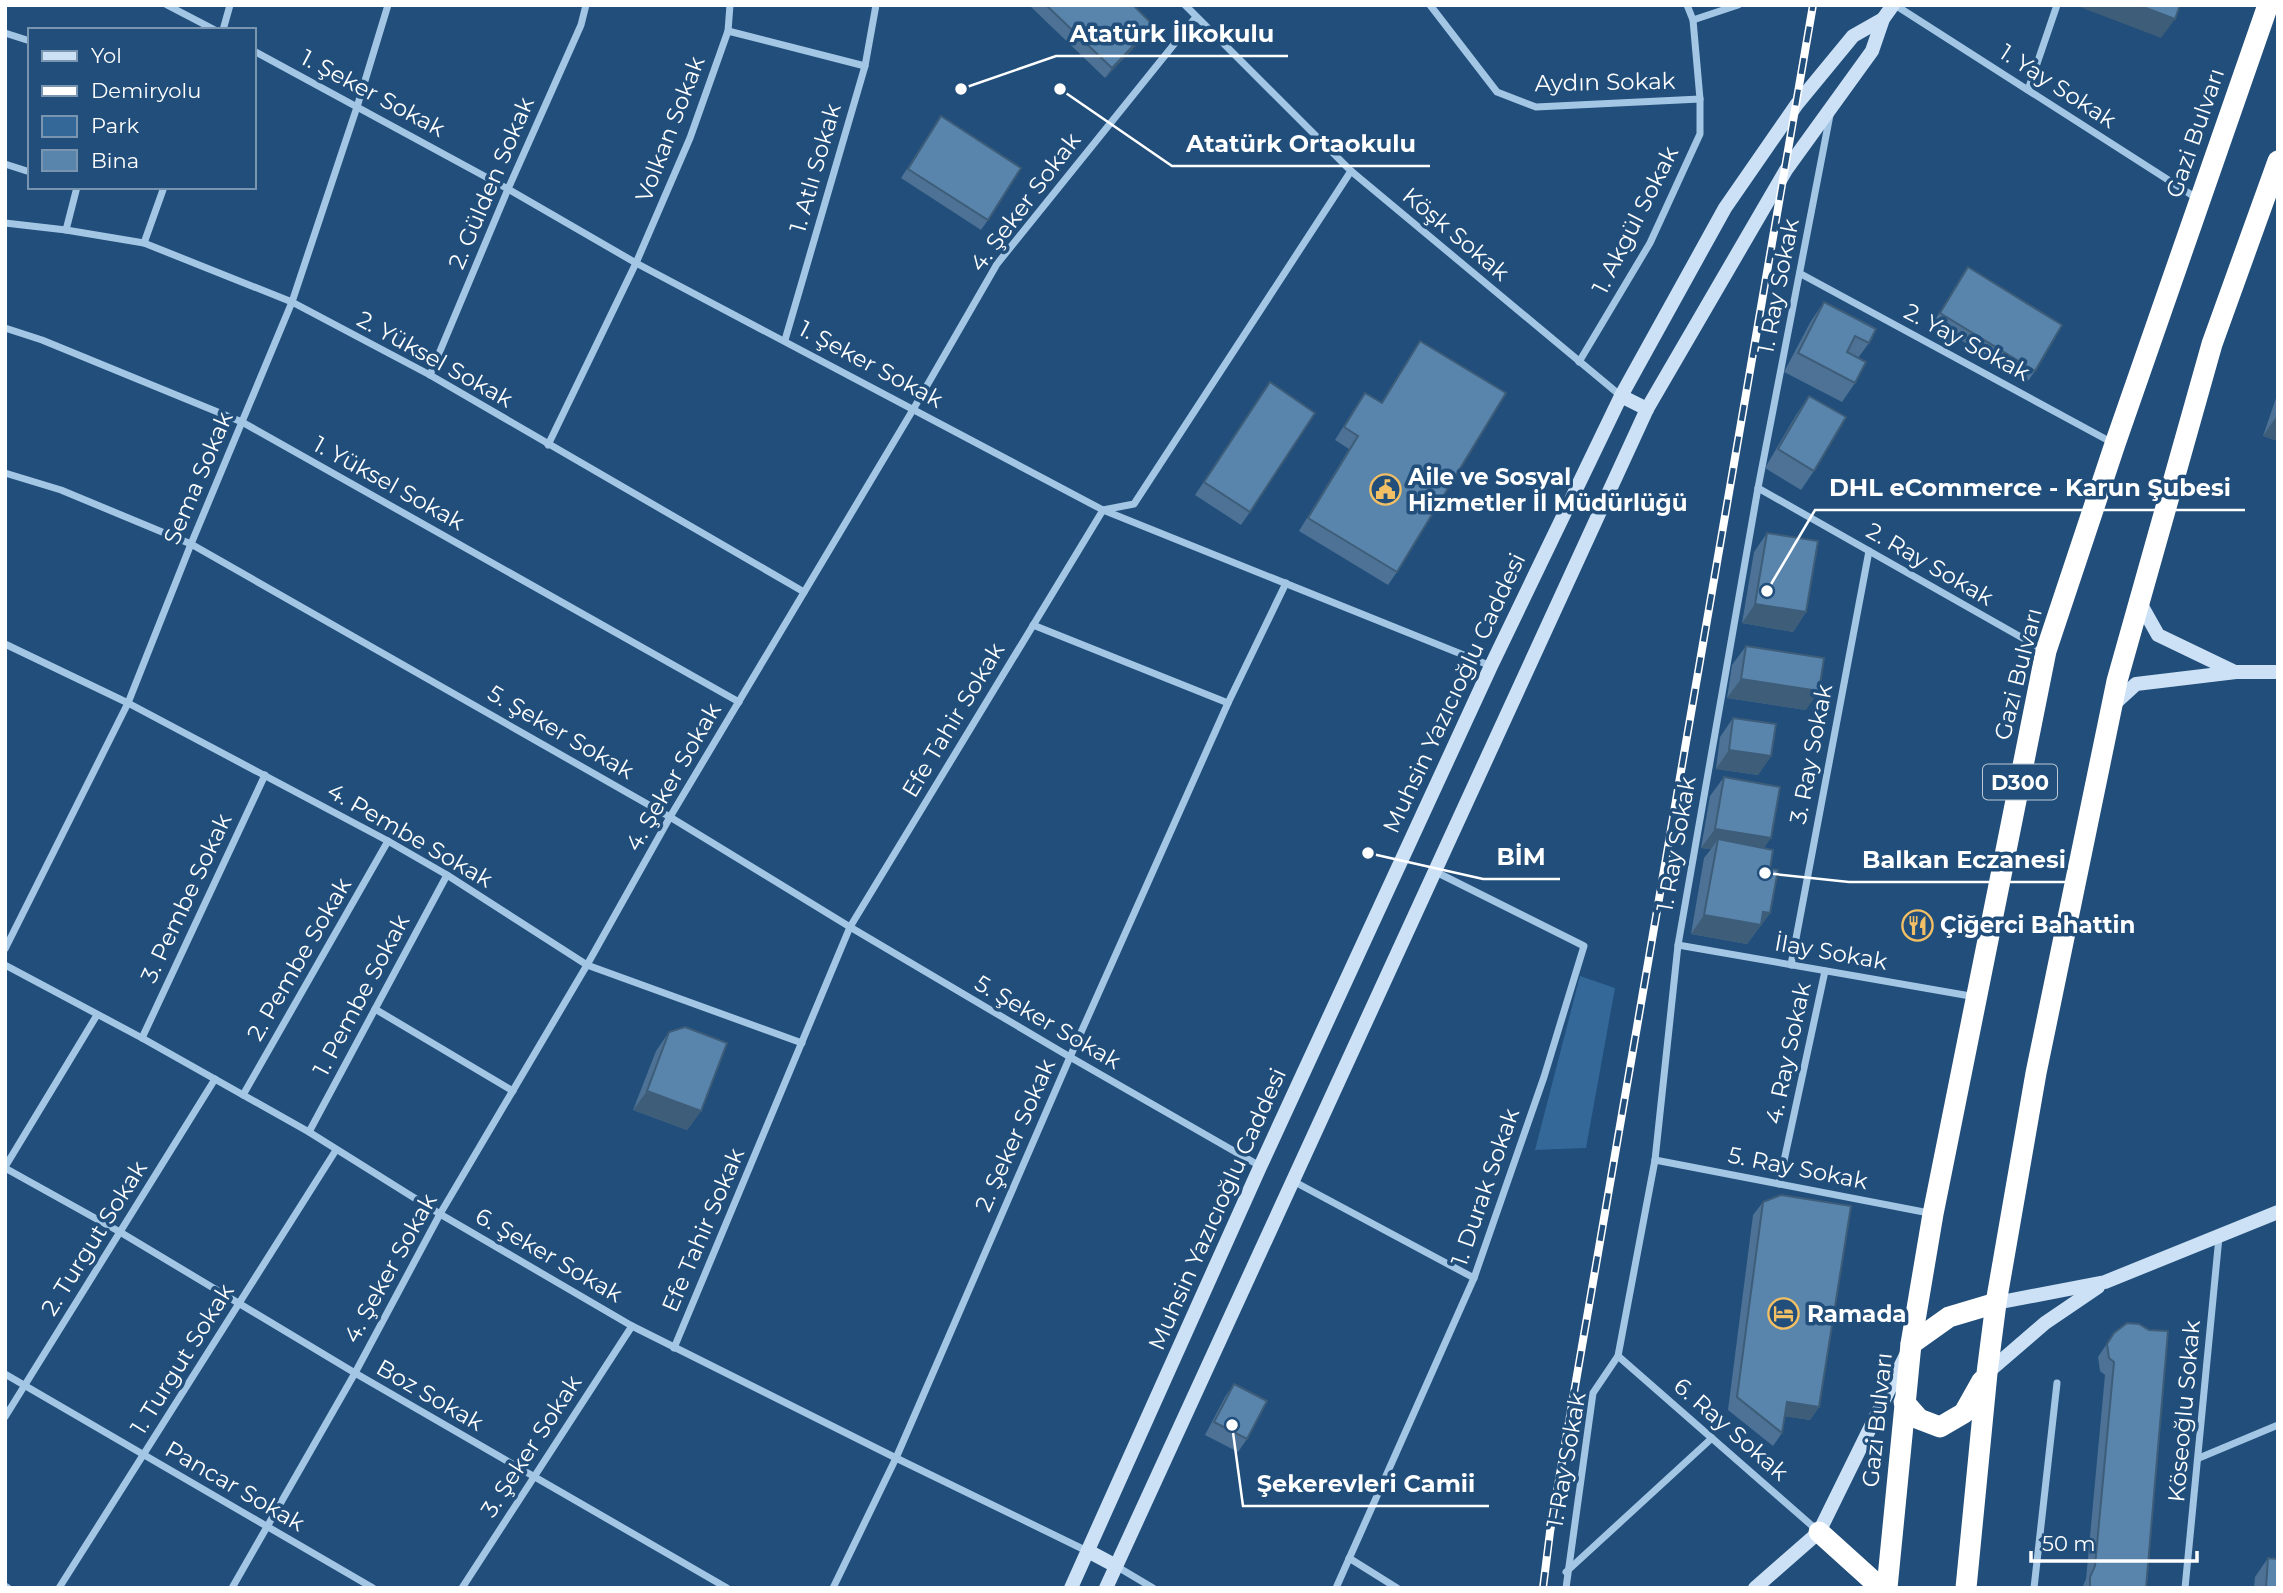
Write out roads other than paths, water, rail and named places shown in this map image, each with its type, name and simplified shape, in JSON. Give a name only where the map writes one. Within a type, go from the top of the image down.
[{"type":"highway","name":"Gazi Bulvarı","points":[[1887,1588],[1911,1344],[1933,1214],[2046,652],[2115,444],[2268,5]]},
{"type":"highway","points":[[1966,1588],[1996,1303],[2036,1073],[2117,681],[2212,344],[2278,161]]},
{"type":"highway","points":[[1911,1344],[1949,1317],[1996,1303]]},
{"type":"highway","points":[[1904,1402],[1919,1419],[1940,1427],[1964,1413],[1987,1373]]},
{"type":"highway","points":[[1819,1532],[1881,1588]]},
{"type":"street","points":[[167,5],[211,28]]},
{"type":"street","points":[[224,28],[230,5]]},
{"type":"street","name":"Sema Sokak","points":[[5,949],[128,702],[292,302],[388,5]]},
{"type":"street","name":"2. Gülden Sokak","points":[[430,375],[508,188],[582,24],[586,5]]},
{"type":"street","name":"Volkan Sokak","points":[[548,445],[636,263],[690,138],[728,31],[730,5]]},
{"type":"street","name":"1. Atlı Sokak","points":[[785,340],[865,66],[876,5]]},
{"type":"street","name":"Köşk Sokak","points":[[1185,5],[1351,171],[1621,396]]},
{"type":"street","name":"Aydın Sokak","points":[[1430,5],[1497,92],[1536,107],[1700,99]]},
{"type":"street","name":"1. Akgül Sokak","points":[[1579,362],[1650,243],[1700,134],[1700,99],[1693,20],[1687,5]]},
{"type":"street","points":[[1693,20],[1738,5]]},
{"type":"street","name":"Muhsin Yazıcıoğlu Caddesi","points":[[1071,1588],[1491,666],[1621,396],[1725,208],[1797,104],[1853,36],[1881,12],[1894,5]]},
{"type":"street","name":"1. Yay Sokak","points":[[1894,5],[2200,200]]},
{"type":"street","points":[[2028,90],[2057,5]]},
{"type":"street","name":"Muhsin Yazıcıoğlu Caddesi","points":[[1106,1588],[1647,409],[1786,170],[1872,51],[1881,12]]},
{"type":"street","name":"4. Şeker Sokak","points":[[232,1588],[355,1373],[440,1214],[587,965],[670,817],[997,264],[1196,17]]},
{"type":"street","points":[[728,31],[865,66]]},
{"type":"street","points":[[5,33],[28,40]]},
{"type":"street","name":"1. Şeker Sokak","points":[[256,52],[508,188],[636,263],[1103,510],[1491,666]]},
{"type":"street","name":"1. Ray Sokak","points":[[1566,1588],[1566,1572],[1593,1393],[1618,1356],[1655,1160],[1678,945],[1758,488],[1833,104]]},
{"type":"street","points":[[5,164],[28,171]]},
{"type":"street","points":[[1103,510],[1134,504],[1351,171]]},
{"type":"street","points":[[66,230],[76,189]]},
{"type":"street","points":[[144,243],[163,189]]},
{"type":"street","name":"2. Yüksel Sokak","points":[[5,223],[144,243],[292,302],[430,375],[804,592]]},
{"type":"street","name":"2. Yay Sokak","points":[[1801,274],[2115,444]]},
{"type":"street","name":"1. Yüksel Sokak","points":[[5,328],[42,340],[242,422],[739,702]]},
{"type":"street","points":[[1621,396],[1647,409]]},
{"type":"street","name":"5. Şeker Sokak","points":[[5,472],[61,490],[191,544],[670,817],[850,927],[1261,1167]]},
{"type":"street","name":"2. Ray Sokak","points":[[1758,488],[2046,652]]},
{"type":"street","name":"Efe Tahir Sokak","points":[[674,1348],[850,927],[1103,510]]},
{"type":"street","name":"3. Ray Sokak","points":[[1791,965],[1869,551]]},
{"type":"street","name":"2. Şeker Sokak","points":[[833,1588],[896,1458],[1070,1057],[1228,703],[1286,583]]},
{"type":"street","points":[[2140,603],[2158,635],[2236,672]]},
{"type":"street","points":[[1033,625],[1228,703]]},
{"type":"street","name":"4. Pembe Sokak","points":[[5,644],[128,702],[388,841],[447,875],[587,965],[802,1043]]},
{"type":"street","points":[[2112,706],[2136,684],[2236,672],[2278,672]]},
{"type":"street","name":"3. Pembe Sokak","points":[[142,1038],[265,775]]},
{"type":"street","name":"2. Pembe Sokak","points":[[243,1095],[388,841]]},
{"type":"street","name":"1. Durak Sokak","points":[[1336,1588],[1474,1278],[1544,1077],[1584,946],[1434,870]]},
{"type":"street","name":"1. Pembe Sokak","points":[[309,1132],[447,875]]},
{"type":"street","name":"İlay Sokak","points":[[1678,945],[1976,998]]},
{"type":"street","name":"6. Şeker Sokak","points":[[5,965],[309,1132],[440,1214],[632,1326],[1088,1551]]},
{"type":"street","name":"4. Ray Sokak","points":[[1779,1184],[1825,971]]},
{"type":"street","points":[[375,1009],[513,1091]]},
{"type":"street","points":[[5,1168],[97,1015]]},
{"type":"street","name":"2. Turgut Sokak","points":[[5,1417],[215,1079]]},
{"type":"street","name":"1. Turgut Sokak","points":[[59,1588],[337,1150]]},
{"type":"street","name":"5. Ray Sokak","points":[[1655,1160],[1933,1214]]},
{"type":"street","name":"Boz Sokak","points":[[5,1168],[120,1231],[239,1305],[727,1588]]},
{"type":"street","points":[[1293,1181],[1474,1278]]},
{"type":"street","points":[[1996,1303],[2105,1282],[2278,1212]]},
{"type":"street","name":"Köseoğlu Sokak","points":[[2185,1588],[2219,1237]]},
{"type":"street","points":[[1987,1373],[2045,1323],[2105,1282]]},
{"type":"street","name":"3. Şeker Sokak","points":[[462,1588],[632,1326]]},
{"type":"street","points":[[1755,1588],[1819,1532],[1911,1344]]},
{"type":"street","name":"6. Ray Sokak","points":[[1618,1356],[1819,1532]]},
{"type":"street","name":"Pancar Sokak","points":[[5,1374],[373,1588]]},
{"type":"street","points":[[2034,1588],[2057,1383]]},
{"type":"street","points":[[2199,1458],[2278,1426]]},
{"type":"street","points":[[1566,1572],[1712,1438]]},
{"type":"street","points":[[1088,1551],[1153,1588]]},
{"type":"street","points":[[1349,1558],[1396,1588]]},
{"type":"railway","points":[[1543,1588],[1550,1532],[1813,5]]},
{"type":"place","name":"Atatürk İlkokulu","points":[[961,89]]},
{"type":"place","name":"Atatürk Ortaokulu","points":[[1060,89]]},
{"type":"place","name":"Aile ve Sosyal Hizmetler İl Müdürlüğü","points":[[1385,490]]},
{"type":"place","name":"DHL eCommerce - Karun Şubesi","points":[[1767,591]]},
{"type":"place","name":"BİM","points":[[1368,853]]},
{"type":"place","name":"Balkan Eczanesi","points":[[1765,873]]},
{"type":"place","name":"Çiğerci Bahattin","points":[[1917,925]]},
{"type":"place","name":"Ramada","points":[[1784,1314]]},
{"type":"place","name":"Şekerevleri Camii","points":[[1232,1425]]}]
